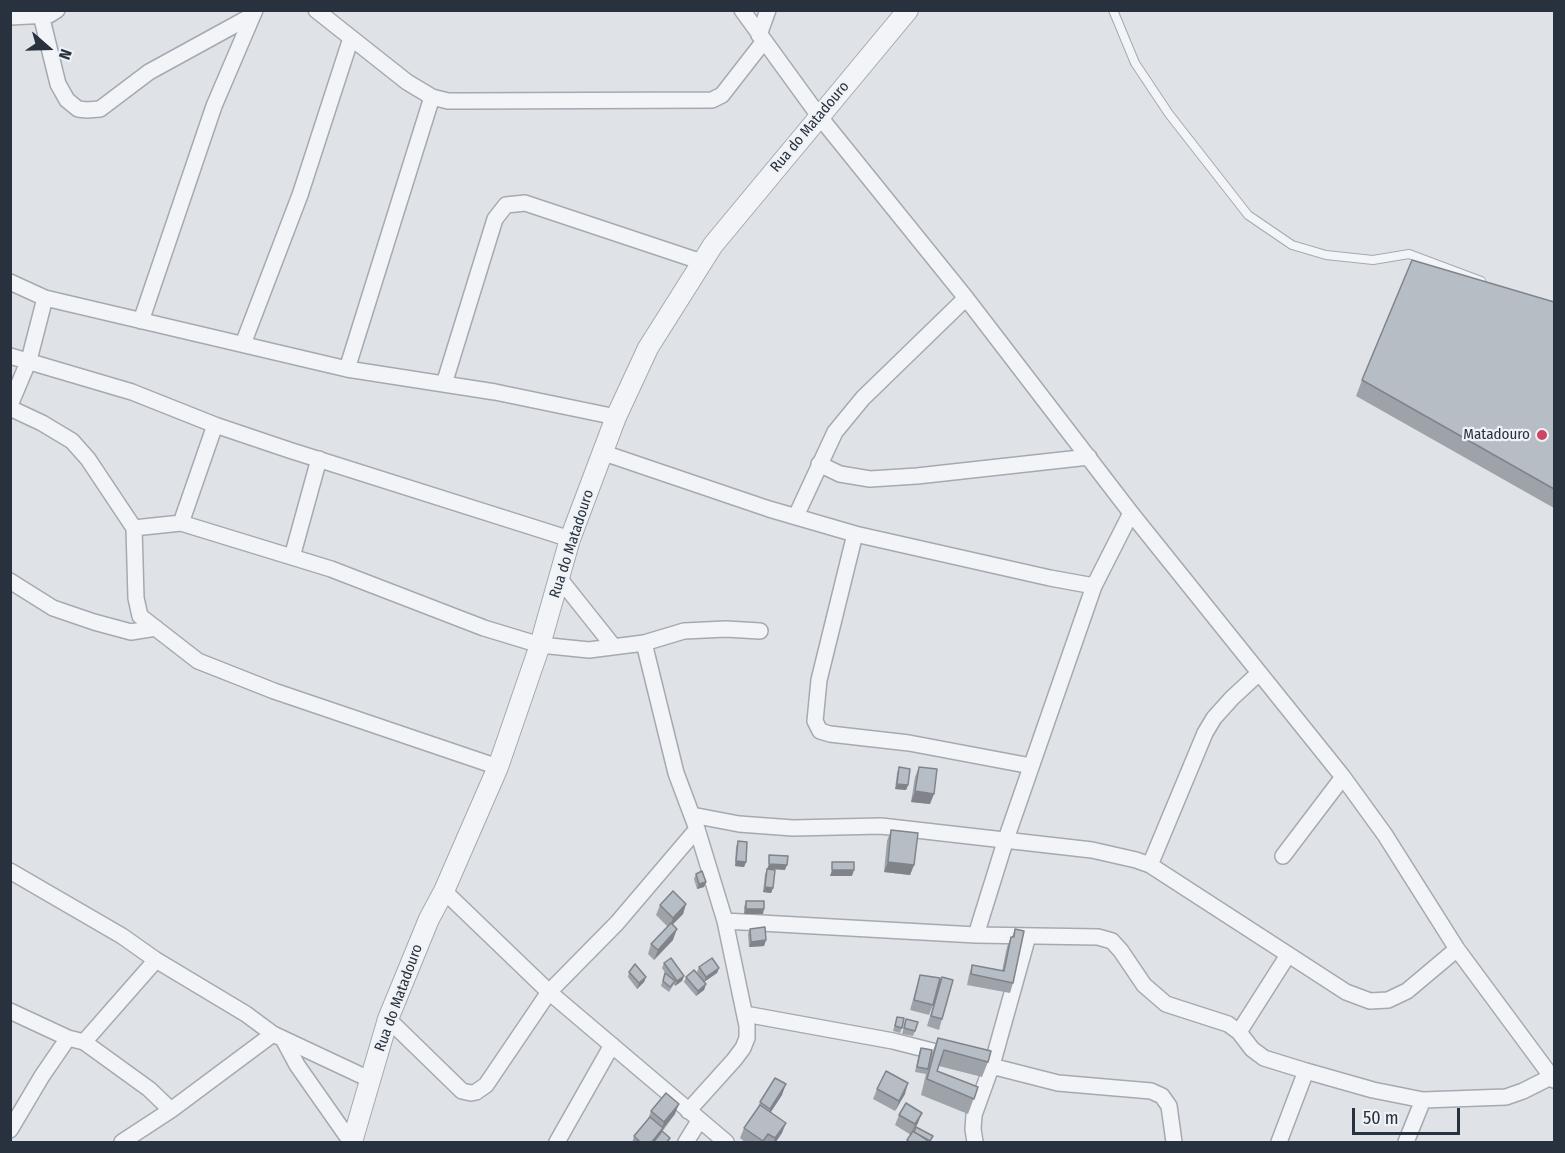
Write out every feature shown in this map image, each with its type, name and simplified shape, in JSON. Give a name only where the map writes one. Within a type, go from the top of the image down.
[{"type":"street","points":[[10,17],[49,15],[57,10]]},
{"type":"street","points":[[316,10],[407,82],[432,97],[448,101],[712,100],[722,95],[762,38],[768,10]]},
{"type":"street","name":"Rua do Matadouro","points":[[351,1143],[388,1019],[429,920],[498,767],[540,645],[570,539],[616,417],[648,348],[713,245],[909,10]]},
{"type":"street","points":[[725,921],[976,935],[1098,937],[1112,941],[1122,951],[1144,985],[1166,1004],[1228,1024],[1264,1058],[1306,1071],[1373,1090],[1423,1100],[1506,1097],[1554,1078],[1457,949],[1385,835],[1343,777],[1131,513],[966,298],[819,116],[744,12]]},
{"type":"street","points":[[41,15],[58,84],[67,99],[78,109],[87,110],[100,109],[149,72],[254,13]]},
{"type":"street","points":[[141,321],[214,106],[254,13]]},
{"type":"street","points":[[243,344],[300,195],[351,38]]},
{"type":"street","points":[[347,369],[432,97]]},
{"type":"street","points":[[444,384],[495,219],[506,206],[525,203],[702,262]]},
{"type":"street","points":[[10,282],[45,298],[347,369],[495,392],[616,417]]},
{"type":"street","points":[[45,298],[28,360],[10,407],[72,441],[88,459],[134,528],[136,598],[140,616],[198,661],[274,691],[498,767]]},
{"type":"street","points":[[796,516],[835,432],[863,398],[966,298]]},
{"type":"street","points":[[10,356],[132,392],[215,425],[570,539]]},
{"type":"street","points":[[181,524],[215,425]]},
{"type":"street","points":[[604,453],[769,509],[855,534],[1094,586]]},
{"type":"street","points":[[819,464],[840,474],[870,479],[917,476],[1089,456]]},
{"type":"street","points":[[292,557],[319,459]]},
{"type":"street","points":[[976,935],[1005,842],[1094,586],[1131,513]]},
{"type":"street","points":[[134,528],[181,524],[331,568],[484,628],[540,645],[589,650],[644,643],[684,631],[726,629],[760,632]]},
{"type":"street","points":[[855,534],[819,680],[815,721],[820,731],[909,743],[1031,766]]},
{"type":"street","points":[[559,578],[614,647]]},
{"type":"street","points":[[10,581],[53,608],[94,622],[131,632],[156,628]]},
{"type":"street","points":[[644,643],[676,772],[725,921],[745,1014],[747,1038],[743,1048],[693,1116],[686,1143]]},
{"type":"street","points":[[1150,865],[1204,733],[1232,698],[1259,673]]},
{"type":"street","points":[[1283,856],[1343,777]]},
{"type":"street","points":[[694,822],[793,828],[881,826],[1005,842],[1092,850],[1136,860],[1150,865],[1346,992],[1371,1001],[1388,1000],[1407,991],[1457,949]]},
{"type":"street","points":[[388,1019],[462,1090],[471,1093],[486,1085],[549,992],[617,923],[694,822]]},
{"type":"street","points":[[10,871],[122,936],[156,960],[246,1014],[278,1037],[370,1080]]},
{"type":"street","points":[[444,891],[549,992],[726,1143]]},
{"type":"street","points":[[975,1143],[974,1115],[992,1065],[1028,936]]},
{"type":"street","points":[[1239,1032],[1288,955]]},
{"type":"street","points":[[84,1042],[156,960]]},
{"type":"street","points":[[10,1011],[68,1038],[84,1042],[149,1089],[171,1110]]},
{"type":"street","points":[[745,1014],[893,1041],[1058,1083],[1151,1091],[1162,1096],[1169,1106],[1174,1143]]},
{"type":"street","points":[[122,1143],[278,1037]]},
{"type":"street","points":[[278,1037],[351,1143]]},
{"type":"street","points":[[10,1130],[68,1038]]},
{"type":"street","points":[[557,1143],[612,1045]]},
{"type":"street","points":[[1279,1143],[1306,1071]]},
{"type":"street","points":[[1406,1143],[1423,1100]]},
{"type":"lane","points":[[1113,10],[1135,63],[1168,114],[1248,215],[1292,245],[1303,249],[1326,255],[1373,260],[1409,254],[1492,286]]},
{"type":"building","points":[[1412,260],[1554,302],[1554,489],[1362,380]]},
{"type":"building","points":[[899,767],[910,769],[908,785],[897,784]]},
{"type":"building","points":[[919,767],[937,769],[934,794],[915,791]]},
{"type":"building","points":[[891,830],[918,833],[914,865],[888,862]]},
{"type":"building","points":[[738,841],[747,842],[746,862],[736,861]]},
{"type":"building","points":[[769,855],[788,856],[787,865],[769,864]]},
{"type":"building","points":[[832,862],[854,862],[854,870],[832,870]]},
{"type":"building","points":[[767,869],[775,870],[773,888],[765,887]]},
{"type":"building","points":[[702,871],[706,882],[699,884],[696,874]]},
{"type":"building","points":[[673,891],[686,904],[673,918],[660,905]]},
{"type":"building","points":[[746,901],[764,901],[764,909],[746,909]]},
{"type":"building","points":[[671,923],[677,929],[658,950],[651,944]]},
{"type":"building","points":[[765,927],[766,940],[751,942],[750,929]]},
{"type":"building","points":[[1015,929],[1024,931],[1013,983],[971,974],[972,965],[1004,971],[1011,937],[1014,937]]},
{"type":"building","points":[[671,958],[684,976],[677,981],[664,963]]},
{"type":"building","points":[[712,958],[719,968],[706,977],[699,967]]},
{"type":"building","points":[[635,964],[646,977],[639,983],[629,972]]},
{"type":"building","points":[[694,970],[706,984],[698,991],[686,977]]},
{"type":"building","points":[[665,973],[675,981],[670,987],[663,981]]},
{"type":"building","points":[[920,975],[940,978],[933,1005],[914,1000]]},
{"type":"building","points":[[942,977],[953,980],[942,1019],[931,1016]]},
{"type":"building","points":[[897,1017],[904,1018],[902,1028],[895,1026]]},
{"type":"building","points":[[906,1019],[918,1022],[915,1031],[904,1028]]},
{"type":"building","points":[[938,1038],[991,1051],[988,1062],[944,1050],[937,1071],[978,1087],[974,1099],[927,1079]]},
{"type":"building","points":[[921,1048],[932,1050],[928,1069],[917,1067]]},
{"type":"building","points":[[886,1071],[908,1083],[899,1101],[877,1089]]},
{"type":"building","points":[[775,1078],[786,1084],[770,1109],[760,1102]]},
{"type":"building","points":[[666,1093],[679,1104],[664,1122],[651,1111]]},
{"type":"building","points":[[906,1103],[922,1113],[915,1124],[899,1115]]},
{"type":"building","points":[[760,1105],[786,1123],[775,1138],[768,1134],[763,1141],[744,1128]]},
{"type":"building","points":[[650,1117],[663,1128],[651,1143],[641,1143],[634,1136]]},
{"type":"building","points":[[916,1127],[933,1136],[930,1141],[914,1132]]},
{"type":"building","points":[[662,1131],[670,1138],[666,1143],[653,1143]]},
{"type":"building","points":[[913,1131],[931,1143],[911,1143],[907,1140]]},
{"type":"place","name":"Matadouro","points":[[1542,435]]}]
